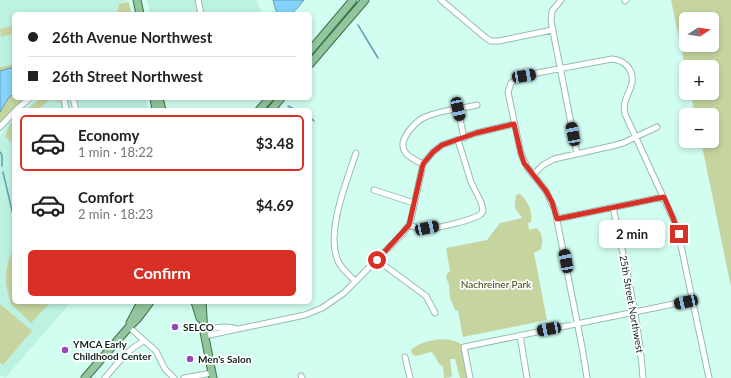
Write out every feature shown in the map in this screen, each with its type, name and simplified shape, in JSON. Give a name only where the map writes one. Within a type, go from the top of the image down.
[{"type":"main road","points":[[137,0],[140,12]]},
{"type":"main road","points":[[312,49],[353,0]]},
{"type":"main road","points":[[312,62],[365,0]]},
{"type":"main road","points":[[261,108],[268,100]]},
{"type":"main road","points":[[273,108],[279,100]]},
{"type":"main road","points":[[129,327],[140,304]]},
{"type":"main road","points":[[85,378],[148,304]]},
{"type":"main road","points":[[200,304],[212,376]]},
{"type":"street","points":[[198,0],[201,12]]},
{"type":"street","points":[[441,0],[483,36],[491,40],[499,41],[552,30]]},
{"type":"street","points":[[561,0],[551,14],[552,30],[577,154]]},
{"type":"street","points":[[587,378],[578,323],[557,219],[550,196],[527,167],[522,158],[508,94],[511,83],[521,76],[612,59],[624,62],[632,79],[624,107],[628,121],[664,197],[679,234],[709,378]]},
{"type":"street","points":[[18,108],[28,100]]},
{"type":"street","points":[[423,164],[411,158],[405,152],[403,145],[406,136],[417,123],[424,117],[477,105]]},
{"type":"street","points":[[458,109],[464,138]]},
{"type":"street","points":[[0,127],[12,114]]},
{"type":"street","points":[[204,333],[222,326],[238,329],[314,312],[336,299],[377,260],[409,225],[423,164],[437,148],[482,132],[514,124]]},
{"type":"street","points":[[533,174],[551,160],[612,146],[656,127]]},
{"type":"street","points":[[409,225],[417,228],[427,228],[474,219],[482,213],[483,210],[481,202],[471,182],[458,140]]},
{"type":"street","points":[[355,281],[338,262],[333,241],[342,195],[356,152]]},
{"type":"street","points":[[374,190],[414,203]]},
{"type":"street","points":[[557,219],[664,197]]},
{"type":"street","name":"25th Street Northwest","points":[[613,207],[635,312],[641,349],[643,378]]},
{"type":"street","points":[[377,260],[426,296],[435,313]]},
{"type":"street","points":[[470,378],[464,347],[693,300]]},
{"type":"street","points":[[129,327],[156,351],[165,370],[174,378]]},
{"type":"street","points":[[520,335],[527,378]]},
{"type":"street","points":[[105,378],[127,352],[134,346],[144,341]]},
{"type":"street","points":[[406,357],[410,378]]},
{"type":"street","points":[[184,378],[212,376]]},
{"type":"shaded area","points":[[0,0],[127,0],[127,2],[119,4],[117,12],[12,12],[12,64],[0,67]]},
{"type":"shaded area","points":[[147,0],[256,0],[262,12],[150,12]]},
{"type":"shaded area","points":[[36,100],[146,100],[148,108],[26,108]]},
{"type":"shaded area","points":[[12,120],[12,304],[69,304],[5,378],[1,375],[0,376],[0,137],[7,125]]},
{"type":"green space","points":[[671,0],[731,0],[731,287],[702,148],[719,148],[719,108],[694,108],[692,100],[719,100],[719,60],[684,60],[682,52],[719,52],[719,12],[679,12],[679,38]]},
{"type":"green space","points":[[129,2],[131,12],[117,12],[119,4]]},
{"type":"green space","points":[[12,26],[12,34],[1,37],[0,29]]},
{"type":"green space","points":[[12,64],[12,100],[24,100],[15,108],[12,108],[12,111],[0,122],[0,67]]},
{"type":"green space","points":[[39,100],[50,100],[40,108],[29,108]]},
{"type":"green space","points":[[55,100],[62,100],[64,108],[62,108],[60,101]]},
{"type":"green space","points":[[12,122],[12,142],[5,137]]},
{"type":"green space","name":"Nachreiner Park","points":[[520,194],[528,203],[531,211],[531,222],[528,223],[529,230],[536,228],[542,237],[541,249],[534,253],[547,320],[463,337],[458,311],[455,310],[450,298],[449,284],[446,278],[450,271],[446,248],[487,240],[500,223],[522,218],[515,206],[516,195]]},
{"type":"green space","points":[[12,253],[12,304],[49,304],[31,323],[11,304],[6,284],[6,272],[9,258]]},
{"type":"green space","points":[[0,304],[32,331],[3,365],[0,363]]},
{"type":"green space","points":[[440,339],[451,340],[462,345],[467,365],[471,371],[471,378],[460,378],[455,359],[450,359],[452,377],[444,378],[443,367],[439,364],[431,352],[416,356],[412,354],[411,350],[418,345]]},
{"type":"water","points":[[273,0],[304,0],[293,12],[276,12]]},
{"type":"water","points":[[12,68],[12,95],[9,97],[0,112],[0,71]]},
{"type":"waterway","points":[[358,25],[378,58]]},
{"type":"waterway","points":[[288,106],[292,108]]},
{"type":"waterway","points":[[0,152],[2,155],[2,166]]},
{"type":"waterway","points":[[3,172],[12,210]]},
{"type":"place","name":"SELCO","points":[[175,327]]},
{"type":"place","name":"YMCA Early Childhood Center","points":[[65,350]]},
{"type":"place","name":"Men's Salon","points":[[190,359]]},
{"type":"route","points":[[377,260],[409,225],[423,164],[437,148],[476,133],[514,124],[524,163],[550,196],[557,219],[664,197],[679,234]]}]
